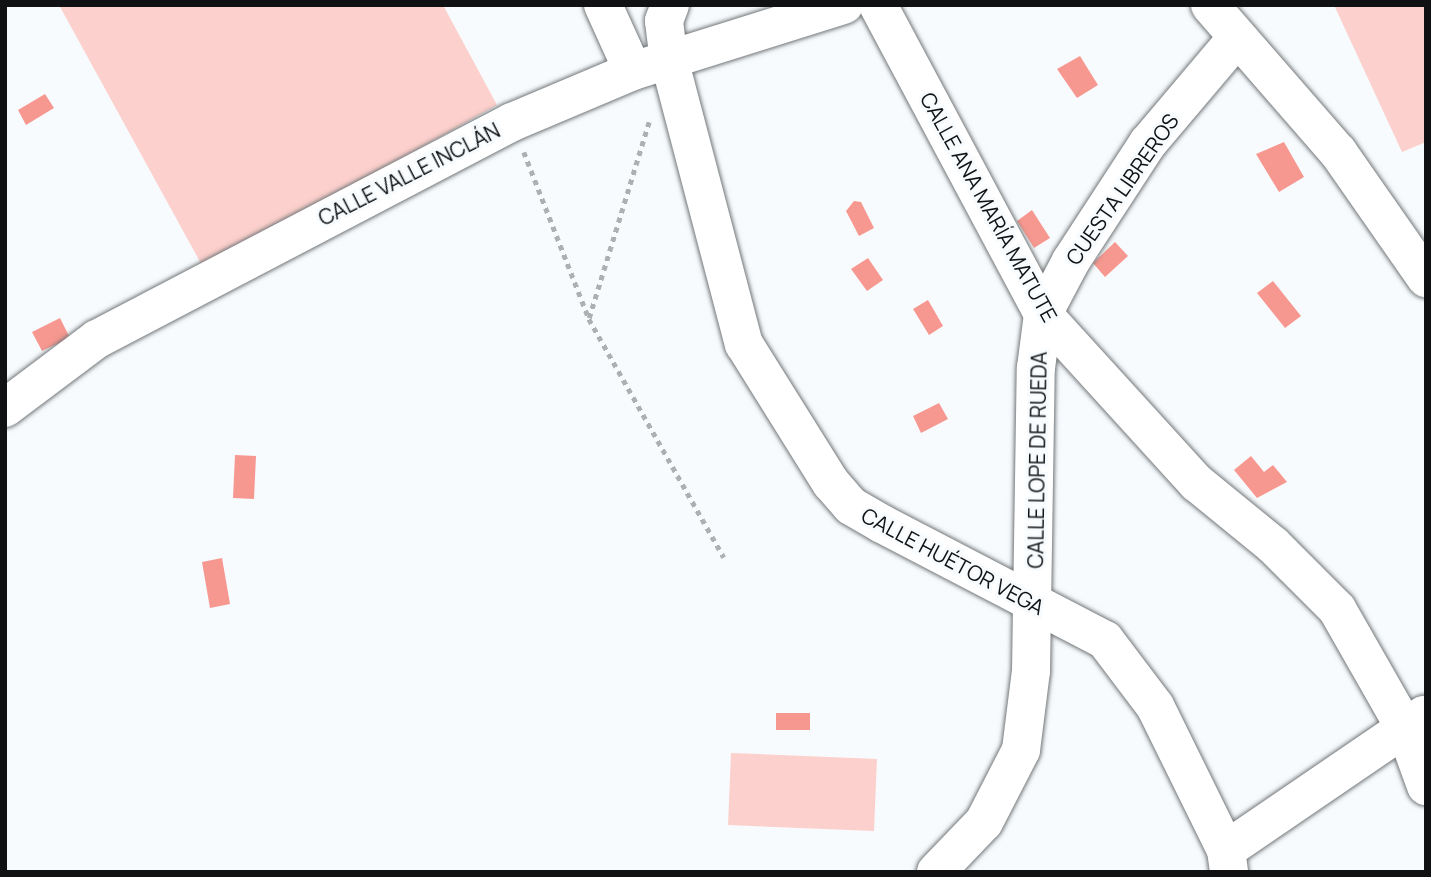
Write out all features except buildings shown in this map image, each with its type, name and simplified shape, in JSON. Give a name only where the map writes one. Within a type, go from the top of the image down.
[{"type":"street","points":[[603,5],[633,71]]},
{"type":"street","name":"CALLE HUÉTOR VEGA","points":[[670,5],[664,21],[669,59],[744,344],[831,483],[851,506],[1034,605],[1105,640],[1155,706],[1228,861]]},
{"type":"street","name":"CALLE VALLE INCLÁN","points":[[5,408],[97,339],[512,122],[633,71],[844,5]]},
{"type":"street","name":"CALLE ANA MARÍA MATUTE","points":[[878,5],[1044,314],[1197,483],[1273,545],[1337,609],[1415,721],[1426,786]]},
{"type":"street","points":[[1210,5],[1236,39],[1338,152],[1381,209],[1426,278]]},
{"type":"street","name":"CUESTA LIBREROS","points":[[1044,314],[1071,261],[1148,143],[1236,39]]},
{"type":"street","points":[[1381,209],[1426,254]]},
{"type":"street","name":"CALLE LOPE DE RUEDA","points":[[936,872],[984,822],[1021,750],[1034,605],[1036,368],[1044,314]]},
{"type":"street","points":[[1228,861],[1415,721]]},
{"type":"path","points":[[589,319],[653,111]]},
{"type":"path","points":[[512,122],[589,319],[724,558]]},
{"type":"shaded area","points":[[59,5],[443,5],[497,105],[204,269]]},
{"type":"shaded area","points":[[1334,5],[1426,5],[1426,142],[1402,152]]},
{"type":"shaded area","points":[[1080,56],[1098,85],[1077,98],[1057,69]]},
{"type":"shaded area","points":[[45,94],[54,108],[26,125],[18,110]]},
{"type":"shaded area","points":[[1284,142],[1304,177],[1279,192],[1256,154]]},
{"type":"shaded area","points":[[854,201],[861,202],[874,228],[859,236],[846,211]]},
{"type":"shaded area","points":[[1032,210],[1050,238],[1034,248],[1017,221]]},
{"type":"shaded area","points":[[1115,242],[1128,256],[1105,277],[1093,263]]},
{"type":"shaded area","points":[[868,258],[883,280],[867,291],[851,269]]},
{"type":"shaded area","points":[[1273,281],[1301,316],[1285,328],[1257,293]]},
{"type":"shaded area","points":[[928,300],[943,326],[929,335],[913,309]]},
{"type":"shaded area","points":[[60,318],[70,338],[42,351],[32,332]]},
{"type":"shaded area","points":[[939,403],[948,419],[921,433],[913,416]]},
{"type":"shaded area","points":[[235,455],[256,456],[254,499],[233,498]]},
{"type":"shaded area","points":[[1251,456],[1264,472],[1273,465],[1287,482],[1257,498],[1234,470]]},
{"type":"shaded area","points":[[222,558],[230,604],[210,608],[202,562]]},
{"type":"shaded area","points":[[776,713],[810,713],[810,730],[776,730]]},
{"type":"shaded area","points":[[731,753],[877,759],[874,831],[728,825]]}]
